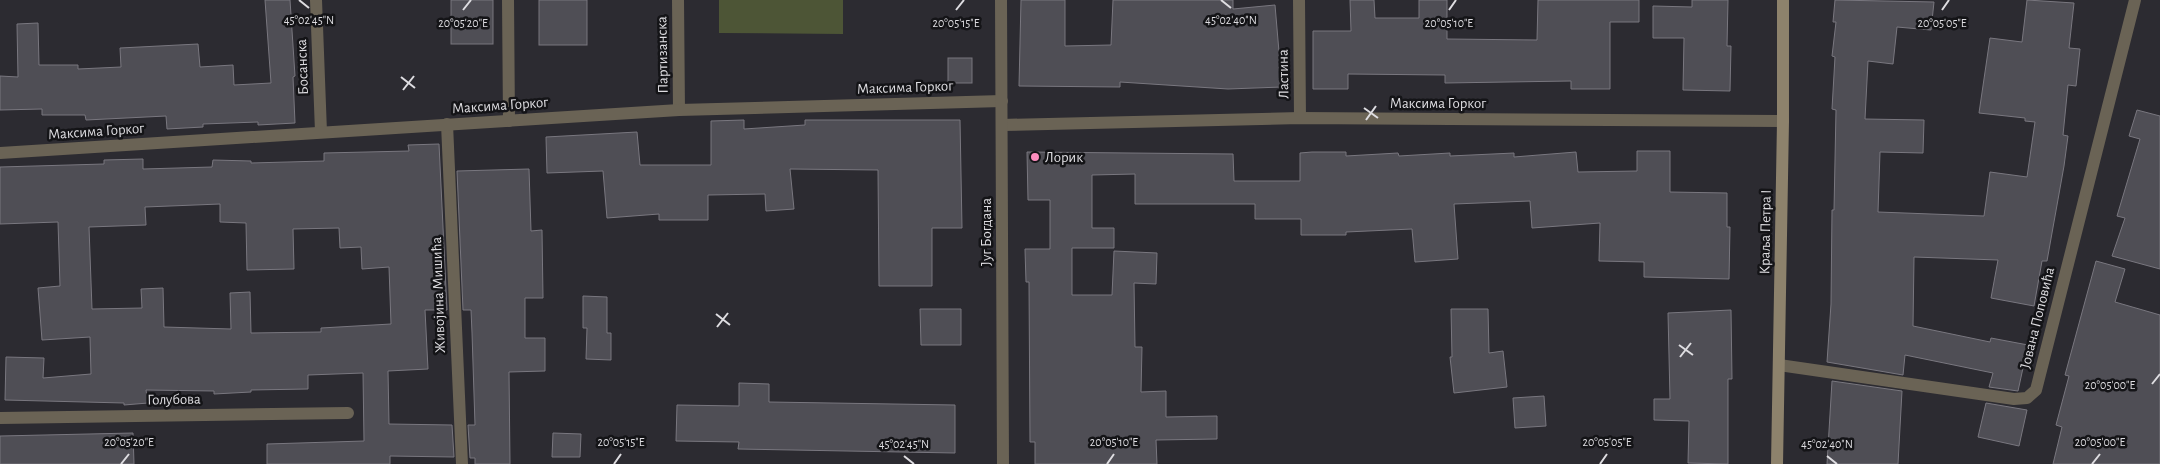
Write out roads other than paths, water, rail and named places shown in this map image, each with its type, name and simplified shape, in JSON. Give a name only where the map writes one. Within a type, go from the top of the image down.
[{"type":"main road","name":"Краља Петра I","points":[[1777,464],[1784,121],[1783,0]]},
{"type":"street","name":"Босанска","points":[[316,0],[321,132]]},
{"type":"street","points":[[508,0],[509,121]]},
{"type":"street","name":"Партизанска","points":[[678,0],[679,110]]},
{"type":"street","name":"Југ Богдана","points":[[1001,0],[1002,464]]},
{"type":"street","name":"Ластина","points":[[1299,0],[1300,118]]},
{"type":"street","name":"Јована Поповића","points":[[1779,365],[2014,399],[2027,398],[2036,390],[2135,0]]},
{"type":"street","name":"Максима Горког","points":[[0,153],[679,110],[1002,100]]},
{"type":"street","name":"Максима Горког","points":[[1002,125],[1300,118],[1784,121]]},
{"type":"street","name":"Живојина Мишића","points":[[447,124],[462,464]]},
{"type":"street","name":"Голубова","points":[[0,418],[348,413]]},
{"type":"place","name":"Лорик","points":[[1035,157]]}]
